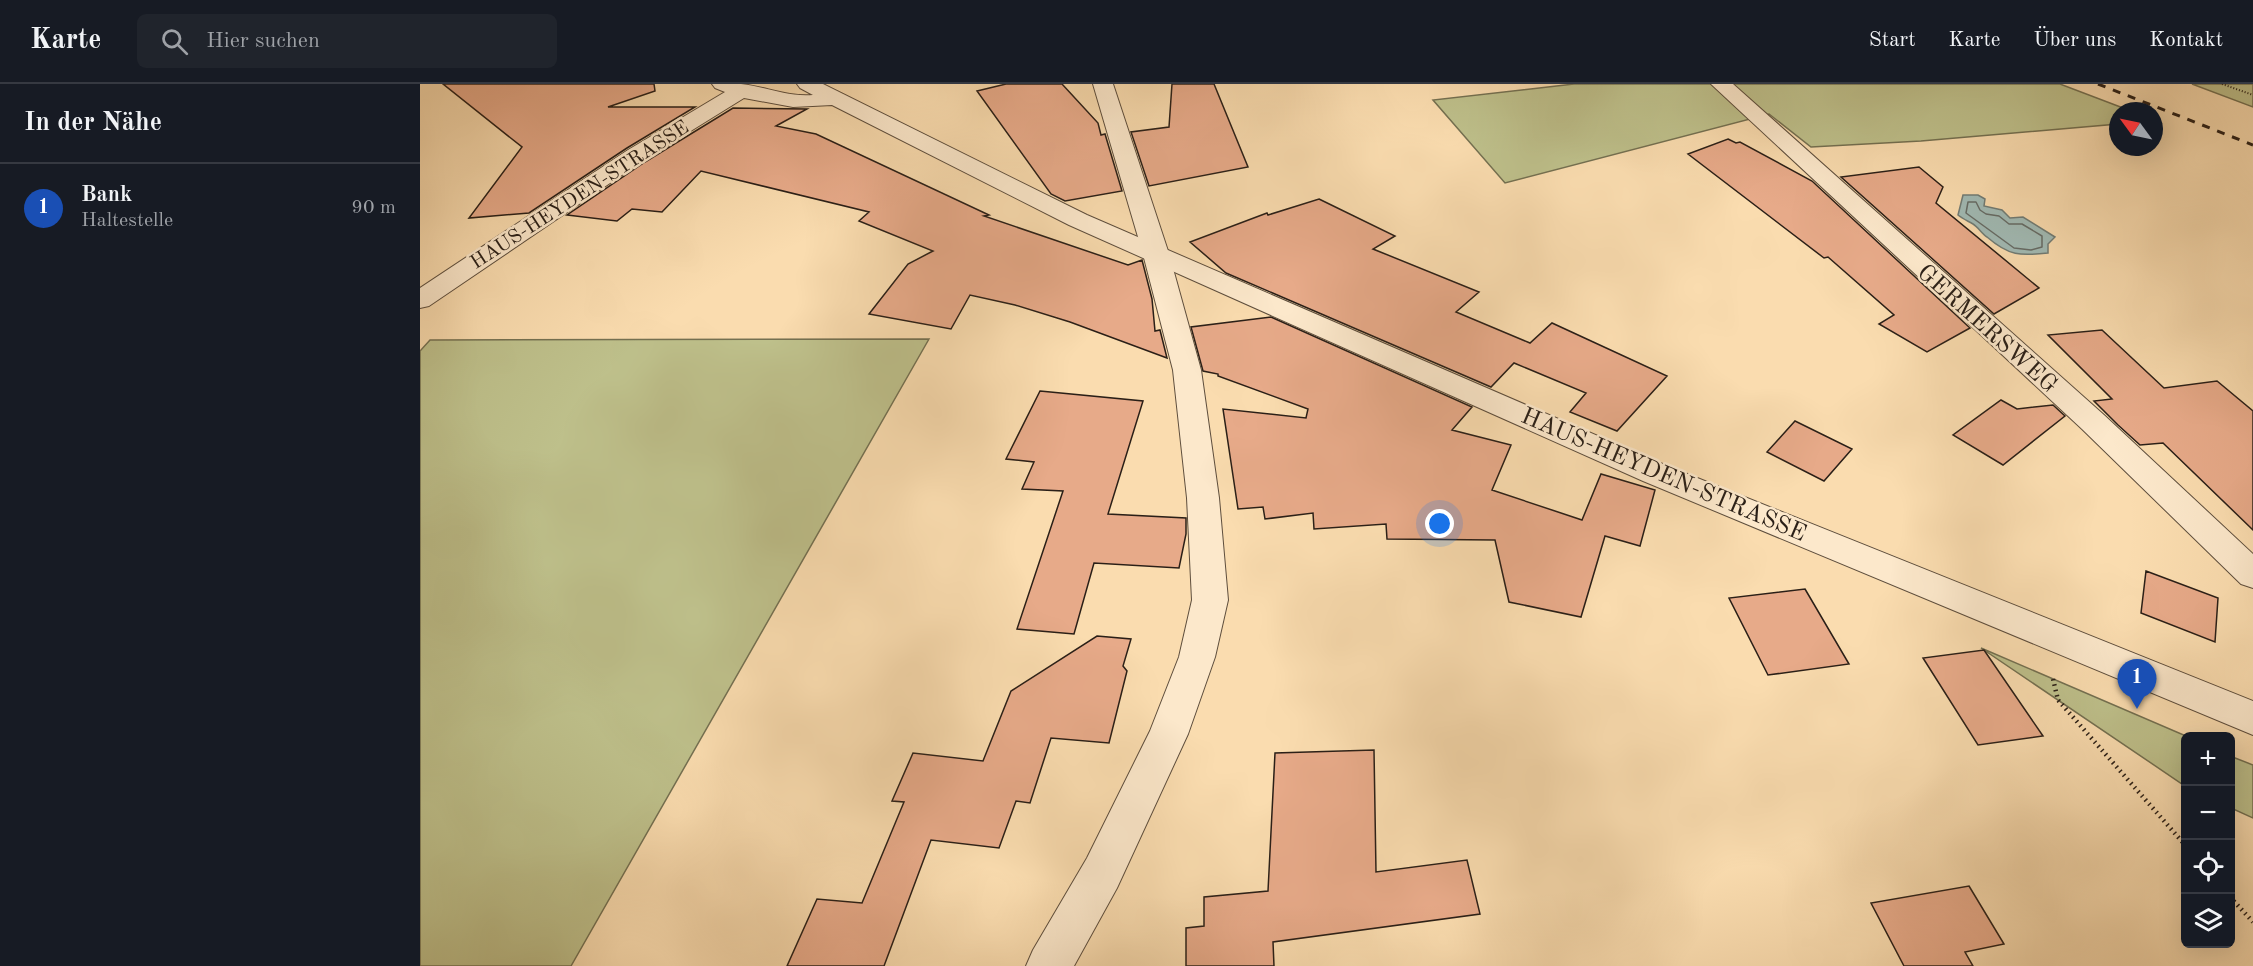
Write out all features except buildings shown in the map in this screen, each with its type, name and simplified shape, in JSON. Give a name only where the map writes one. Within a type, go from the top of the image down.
[{"type":"street","name":"HAUS-HEYDEN-STRASSE","points":[[807,84],[1078,220],[1654,473],[2253,718]]},
{"type":"street","points":[[1049,966],[1102,873],[1168,734],[1197,657],[1210,600],[1203,498],[1187,370],[1156,254],[1102,84]]},
{"type":"street","name":"GERMERSWEG","points":[[1721,84],[2092,422],[2253,575]]},
{"type":"street","name":"HAUS-HEYDEN-STRASSE","points":[[420,300],[636,155],[731,87],[799,101],[820,102],[835,98]]},
{"type":"street","name":"HAUS-HEYDEN-STRASSE","points":[[1078,220],[1116,219],[1140,204]]},
{"type":"path","points":[[2222,84],[2253,94]]},
{"type":"path","points":[[2042,631],[2058,700],[2181,840]]},
{"type":"path","points":[[2235,902],[2253,922]]},
{"type":"green space","points":[[1574,84],[2060,84],[2109,103],[2109,125],[1921,141],[1811,147],[1769,114],[1505,183],[1433,100]]},
{"type":"green space","points":[[2192,84],[2253,84],[2253,107]]},
{"type":"green space","points":[[929,339],[571,966],[420,966],[420,351],[430,340]]},
{"type":"green space","points":[[1981,648],[2181,734],[2181,783]]},
{"type":"green space","points":[[2235,758],[2253,765],[2253,818],[2235,810]]},
{"type":"water","points":[[1963,195],[1978,195],[1985,199],[1984,206],[2002,210],[2010,218],[2023,217],[2055,237],[2048,244],[2048,253],[2015,253],[2002,248],[1975,225],[1958,215]]},
{"type":"railway","points":[[2098,84],[2253,145]]},
{"type":"place","name":"Bank","points":[[2137,709]]}]
